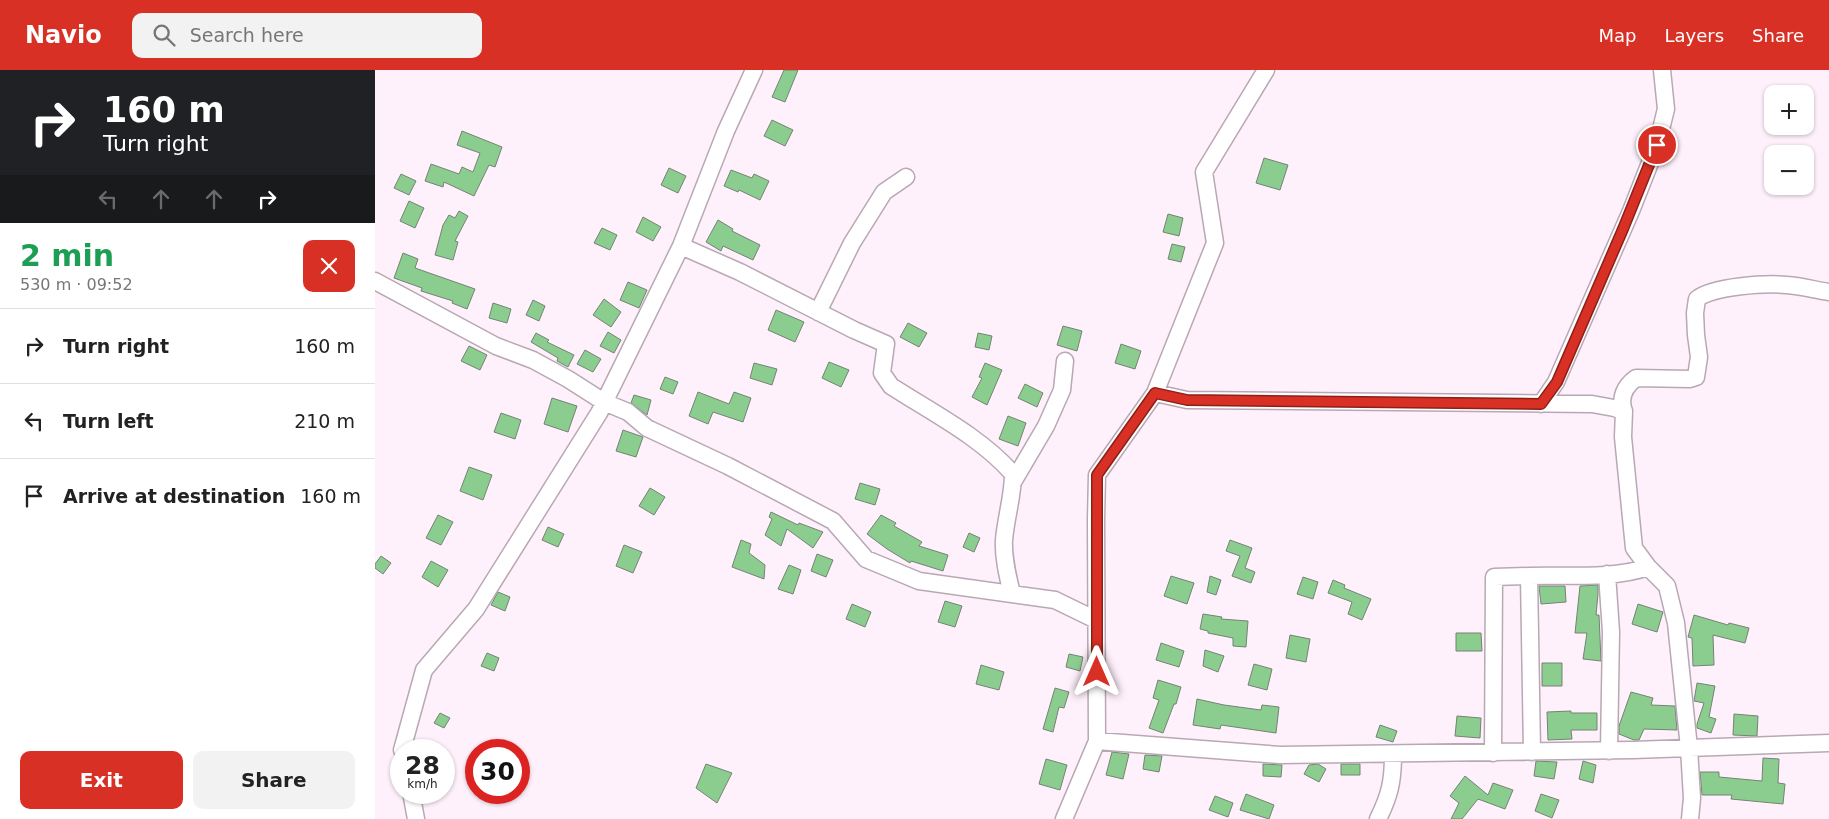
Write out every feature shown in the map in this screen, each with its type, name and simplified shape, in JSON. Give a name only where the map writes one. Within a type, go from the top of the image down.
[{"type":"street","points":[[1064,819],[1097,740],[1097,475],[1155,393],[1215,243],[1204,172],[1265,70]]},
{"type":"street","points":[[1541,404],[1561,374],[1631,211],[1657,145],[1666,109],[1662,70]]},
{"type":"street","points":[[405,739],[424,670],[476,609],[605,402],[681,246],[726,131],[746,73]]},
{"type":"street","points":[[818,312],[852,243],[884,192],[905,177]]},
{"type":"street","points":[[681,246],[740,272],[886,344],[882,373],[891,386],[979,443],[1013,474],[1013,492],[1004,542],[1006,571],[1011,594]]},
{"type":"street","points":[[375,281],[496,346],[533,360],[605,402],[628,412],[647,428],[728,466],[833,521],[867,559],[919,581],[1055,600],[1096,620]]},
{"type":"street","points":[[1690,819],[1692,798],[1689,748],[1676,623],[1667,586],[1648,567],[1634,548],[1623,437],[1624,411],[1621,404],[1629,383],[1636,378],[1690,379],[1696,377],[1699,357],[1695,314],[1697,299],[1704,293],[1725,289],[1786,285],[1829,292]]},
{"type":"street","points":[[1013,482],[1047,426],[1062,390],[1065,361]]},
{"type":"street","points":[[1155,393],[1187,400],[1593,404],[1624,411]]},
{"type":"street","points":[[1493,753],[1494,577],[1607,574],[1634,572],[1648,567]]},
{"type":"street","points":[[1607,574],[1611,632],[1609,751]]},
{"type":"street","points":[[1529,576],[1532,752]]},
{"type":"street","points":[[1097,740],[1280,755],[1609,751],[1829,743]]},
{"type":"street","points":[[1378,819],[1385,805],[1393,780],[1393,754]]},
{"type":"street","points":[[413,804],[416,819]]},
{"type":"building","points":[[784,70],[798,70],[785,102],[772,97]]},
{"type":"building","points":[[772,120],[793,130],[785,146],[764,136]]},
{"type":"building","points":[[462,131],[502,147],[495,167],[489,165],[474,196],[444,182],[443,187],[425,181],[431,164],[459,174],[462,167],[473,172],[480,153],[457,145]]},
{"type":"building","points":[[1264,158],[1288,165],[1280,190],[1256,183]]},
{"type":"building","points":[[669,168],[686,176],[678,193],[661,185]]},
{"type":"building","points":[[731,170],[752,178],[754,174],[769,181],[760,200],[739,190],[738,192],[724,186]]},
{"type":"building","points":[[401,174],[416,181],[409,195],[394,188]]},
{"type":"building","points":[[409,201],[424,208],[415,228],[400,221]]},
{"type":"building","points":[[459,211],[468,216],[455,241],[458,242],[453,260],[435,255],[443,225],[449,215],[455,218]]},
{"type":"building","points":[[1168,214],[1183,218],[1179,236],[1163,232]]},
{"type":"building","points":[[643,217],[661,227],[653,241],[636,232]]},
{"type":"building","points":[[718,220],[733,229],[732,231],[760,245],[753,260],[723,246],[721,251],[706,242]]},
{"type":"building","points":[[602,228],[617,235],[610,250],[594,243]]},
{"type":"building","points":[[1172,244],[1185,247],[1181,262],[1168,259]]},
{"type":"building","points":[[403,253],[418,259],[415,268],[475,289],[467,309],[452,303],[453,301],[421,291],[422,288],[394,278]]},
{"type":"building","points":[[628,282],[647,290],[639,308],[620,300]]},
{"type":"building","points":[[604,299],[621,312],[611,327],[593,315]]},
{"type":"building","points":[[533,300],[545,306],[539,321],[526,315]]},
{"type":"building","points":[[493,303],[511,309],[507,323],[489,318]]},
{"type":"building","points":[[776,310],[804,322],[795,342],[768,330]]},
{"type":"building","points":[[908,323],[927,333],[919,347],[900,337]]},
{"type":"building","points":[[1063,326],[1082,331],[1077,351],[1057,345]]},
{"type":"building","points":[[608,332],[621,340],[614,353],[600,346]]},
{"type":"building","points":[[536,333],[549,340],[547,342],[574,355],[568,367],[557,361],[558,358],[531,342]]},
{"type":"building","points":[[978,333],[992,336],[989,350],[975,347]]},
{"type":"building","points":[[1121,344],[1141,351],[1135,369],[1115,363]]},
{"type":"building","points":[[469,346],[487,355],[480,370],[461,361]]},
{"type":"building","points":[[585,350],[601,359],[593,372],[577,364]]},
{"type":"building","points":[[829,362],[849,370],[841,387],[822,378]]},
{"type":"building","points":[[754,363],[777,369],[772,385],[750,378]]},
{"type":"building","points":[[985,363],[1002,370],[987,405],[972,397],[982,378],[979,377]]},
{"type":"building","points":[[665,377],[678,382],[673,394],[660,389]]},
{"type":"building","points":[[1025,384],[1043,393],[1037,407],[1018,398]]},
{"type":"building","points":[[698,392],[729,404],[734,392],[751,398],[743,422],[713,412],[708,424],[689,416]]},
{"type":"building","points":[[634,395],[651,400],[647,415],[631,403]]},
{"type":"building","points":[[552,398],[577,406],[568,432],[544,424]]},
{"type":"building","points":[[501,413],[521,420],[515,439],[494,432]]},
{"type":"building","points":[[1008,416],[1026,423],[1018,446],[999,439]]},
{"type":"building","points":[[623,430],[643,437],[636,457],[616,451]]},
{"type":"building","points":[[469,467],[492,475],[483,500],[460,491]]},
{"type":"building","points":[[860,483],[880,489],[875,505],[855,499]]},
{"type":"building","points":[[650,488],[665,497],[654,515],[639,506]]},
{"type":"building","points":[[771,512],[798,525],[799,523],[823,532],[813,548],[787,529],[781,546],[765,535],[772,519],[769,517]]},
{"type":"building","points":[[438,515],[453,522],[441,545],[426,538]]},
{"type":"building","points":[[881,515],[896,523],[894,526],[922,542],[919,546],[948,555],[943,571],[911,561],[910,563],[867,534]]},
{"type":"building","points":[[548,527],[564,534],[558,547],[542,540]]},
{"type":"building","points":[[969,533],[980,538],[974,552],[963,547]]},
{"type":"building","points":[[741,540],[751,544],[749,553],[765,565],[764,579],[732,567]]},
{"type":"building","points":[[1230,540],[1252,548],[1245,568],[1255,572],[1251,583],[1232,576],[1240,556],[1226,551]]},
{"type":"building","points":[[624,545],[642,552],[633,573],[616,566]]},
{"type":"building","points":[[817,554],[833,560],[826,577],[811,571]]},
{"type":"building","points":[[381,556],[391,563],[383,574],[375,568],[375,564]]},
{"type":"building","points":[[431,561],[448,570],[438,587],[422,577]]},
{"type":"building","points":[[789,565],[801,570],[793,594],[778,589]]},
{"type":"building","points":[[1171,576],[1194,583],[1187,604],[1164,596]]},
{"type":"building","points":[[1210,576],[1221,580],[1216,595],[1207,592]]},
{"type":"building","points":[[1303,577],[1318,582],[1313,599],[1297,594]]},
{"type":"building","points":[[1333,580],[1345,585],[1344,588],[1371,599],[1362,620],[1348,614],[1352,602],[1328,593]]},
{"type":"building","points":[[1598,585],[1596,615],[1599,615],[1601,661],[1583,659],[1587,633],[1575,633],[1580,586]]},
{"type":"building","points":[[1539,586],[1565,586],[1566,602],[1541,604]]},
{"type":"building","points":[[498,592],[510,597],[505,611],[491,605]]},
{"type":"building","points":[[945,601],[962,606],[955,627],[938,622]]},
{"type":"building","points":[[852,604],[871,612],[865,627],[846,619]]},
{"type":"building","points":[[1638,604],[1663,612],[1657,632],[1632,624]]},
{"type":"building","points":[[1203,614],[1222,617],[1221,619],[1248,621],[1246,647],[1233,646],[1233,638],[1208,633],[1208,631],[1200,629]]},
{"type":"building","points":[[1694,615],[1728,625],[1729,623],[1749,628],[1745,643],[1713,635],[1714,665],[1693,666],[1692,638],[1688,637]]},
{"type":"building","points":[[1456,633],[1481,633],[1482,651],[1456,651]]},
{"type":"building","points":[[1290,635],[1310,639],[1306,662],[1286,658]]},
{"type":"building","points":[[1161,643],[1184,651],[1179,667],[1156,660]]},
{"type":"building","points":[[1205,650],[1224,656],[1218,672],[1203,666]]},
{"type":"building","points":[[487,653],[499,658],[494,671],[481,666]]},
{"type":"building","points":[[1069,654],[1083,657],[1080,671],[1066,667]]},
{"type":"building","points":[[1542,663],[1562,663],[1562,686],[1542,686]]},
{"type":"building","points":[[1254,664],[1272,669],[1267,690],[1248,685]]},
{"type":"building","points":[[981,665],[1004,672],[999,690],[976,684]]},
{"type":"building","points":[[1158,680],[1181,687],[1176,704],[1174,704],[1163,733],[1149,728],[1159,700],[1153,698]]},
{"type":"building","points":[[1697,683],[1715,686],[1709,717],[1716,719],[1711,733],[1697,728],[1704,703],[1694,701]]},
{"type":"building","points":[[1055,688],[1069,692],[1064,708],[1059,707],[1053,732],[1043,729]]},
{"type":"building","points":[[1631,692],[1653,698],[1651,705],[1675,706],[1677,730],[1644,729],[1639,740],[1619,734],[1619,726]]},
{"type":"building","points":[[1197,699],[1261,710],[1262,705],[1279,707],[1276,733],[1221,725],[1220,729],[1193,725]]},
{"type":"building","points":[[1571,711],[1571,713],[1597,713],[1597,730],[1571,730],[1572,739],[1548,740],[1547,712]]},
{"type":"building","points":[[440,713],[450,718],[444,728],[434,723]]},
{"type":"building","points":[[1734,714],[1758,716],[1757,736],[1733,735]]},
{"type":"building","points":[[1457,716],[1481,718],[1480,738],[1455,736]]},
{"type":"building","points":[[1380,725],[1397,731],[1393,742],[1376,737]]},
{"type":"building","points":[[1112,752],[1129,754],[1123,779],[1106,775]]},
{"type":"building","points":[[1145,755],[1162,756],[1159,772],[1143,769]]},
{"type":"building","points":[[1763,758],[1779,759],[1778,783],[1785,784],[1783,804],[1731,799],[1732,795],[1702,795],[1700,772],[1719,772],[1719,777],[1762,781]]},
{"type":"building","points":[[1046,759],[1067,765],[1060,790],[1039,784]]},
{"type":"building","points":[[1536,761],[1557,762],[1554,779],[1534,776]]},
{"type":"building","points":[[1583,761],[1596,765],[1593,783],[1579,779]]},
{"type":"building","points":[[706,764],[732,773],[717,803],[696,788]]},
{"type":"building","points":[[1263,764],[1282,765],[1281,777],[1263,776]]},
{"type":"building","points":[[1318,764],[1326,769],[1319,782],[1304,774],[1309,765]]},
{"type":"building","points":[[1341,764],[1360,764],[1360,775],[1341,775]]},
{"type":"building","points":[[1465,776],[1488,795],[1493,783],[1513,790],[1505,809],[1478,799],[1462,819],[1451,819],[1459,803],[1450,796]]},
{"type":"building","points":[[1246,794],[1274,805],[1269,819],[1240,810]]},
{"type":"building","points":[[1541,794],[1559,800],[1552,818],[1535,811]]},
{"type":"building","points":[[1215,796],[1233,803],[1228,817],[1209,810]]},
{"type":"route","points":[[1097,672],[1095,520],[1097,475],[1155,393],[1187,400],[1541,404],[1557,382],[1657,145]]}]
